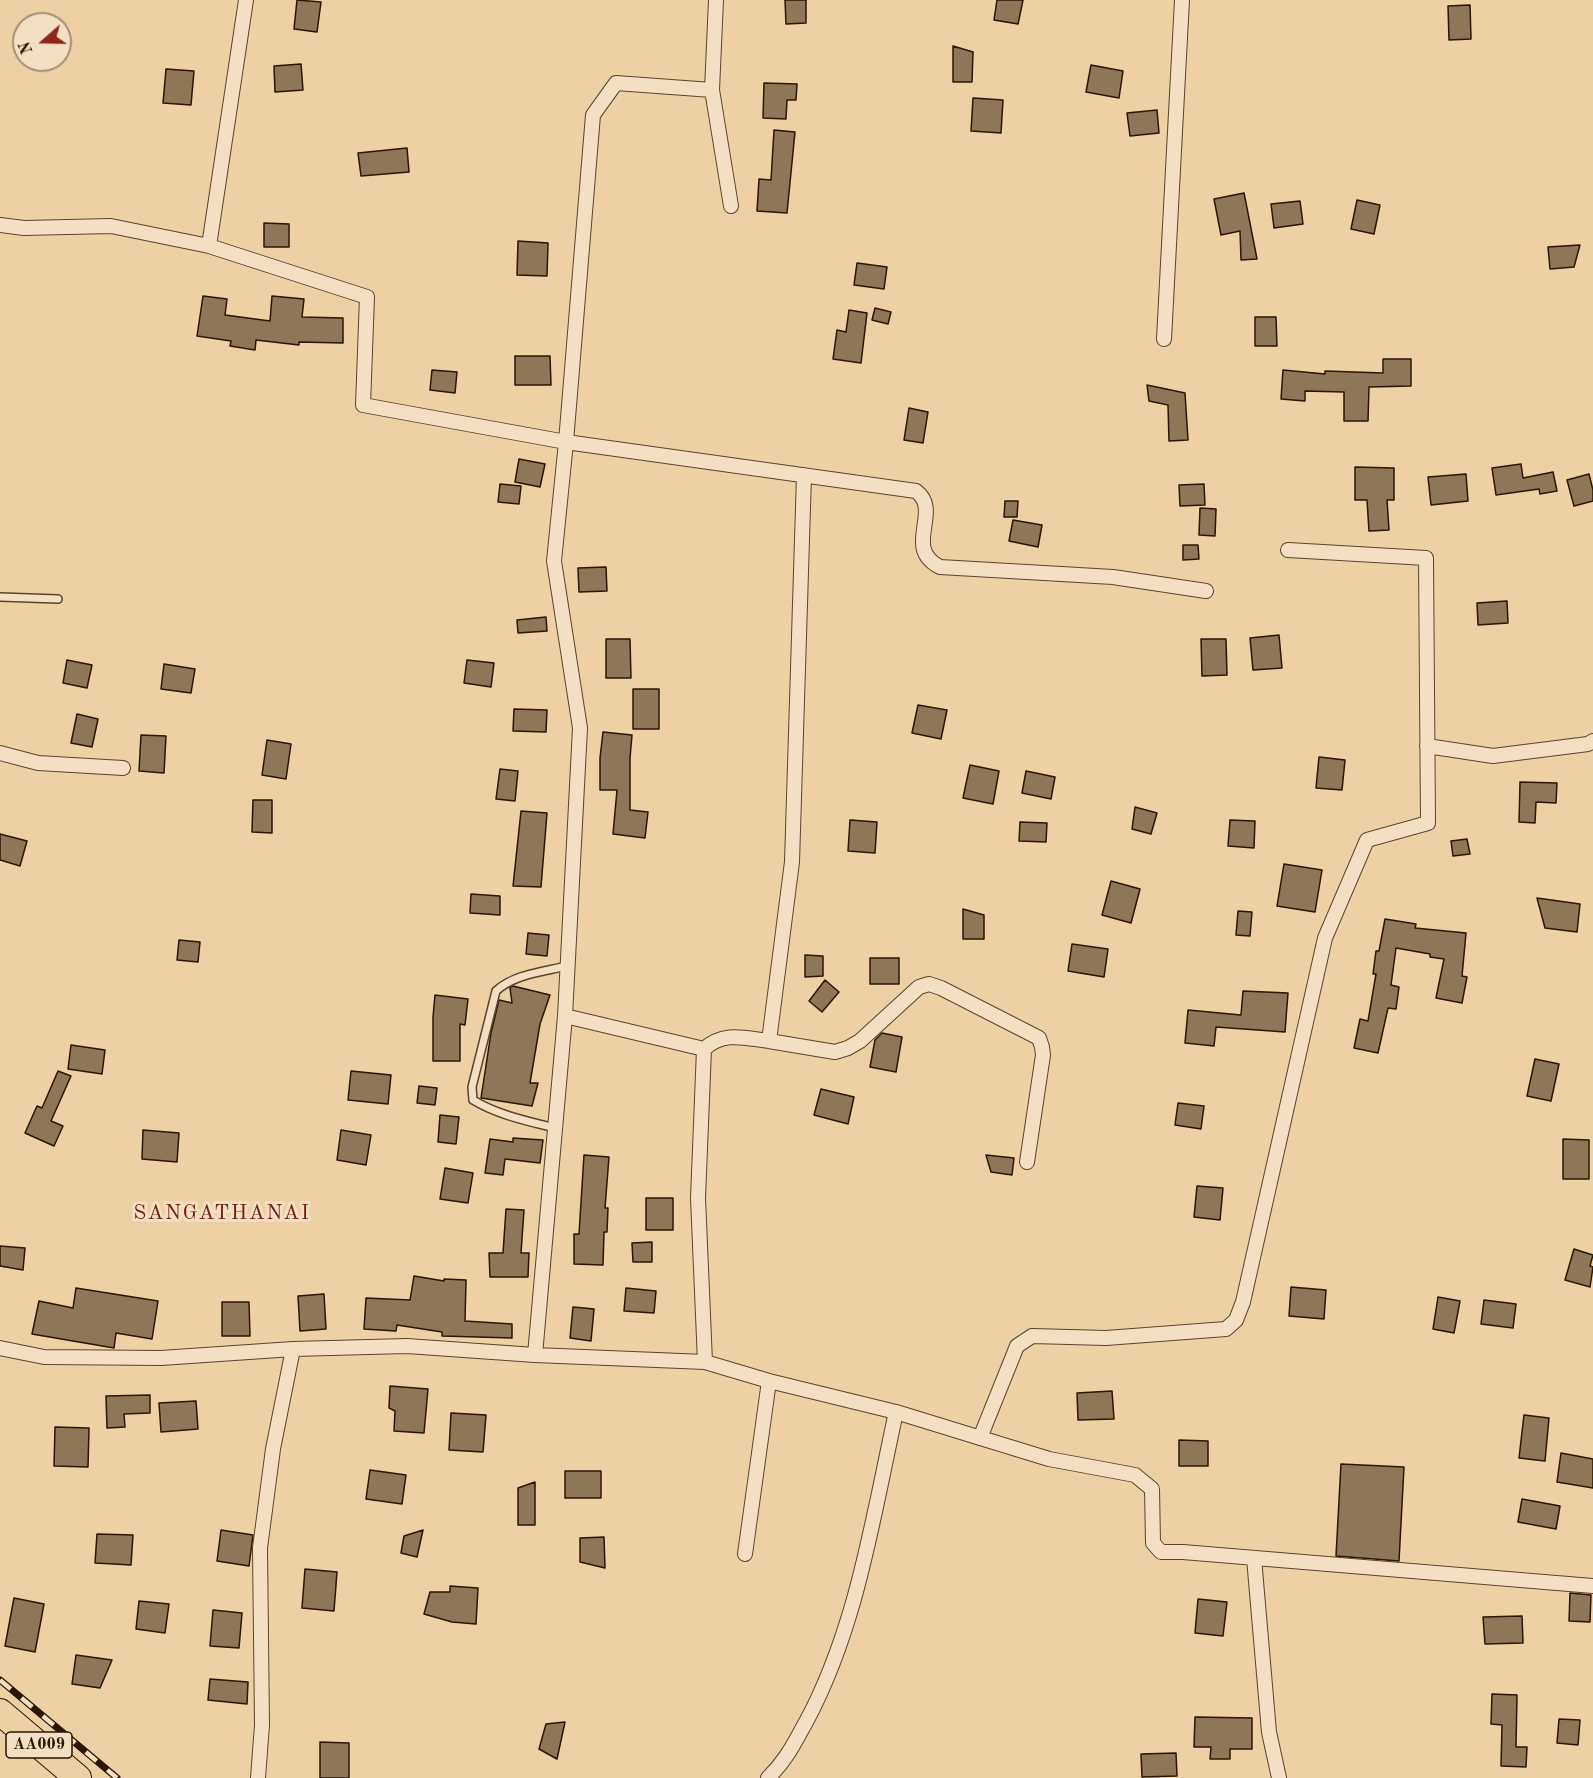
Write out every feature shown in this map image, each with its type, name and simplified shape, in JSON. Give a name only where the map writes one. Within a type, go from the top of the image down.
[{"type":"highway","name":"AA009","points":[[0,1712],[78,1778]]},
{"type":"street","points":[[209,246],[246,0]]},
{"type":"street","points":[[716,0],[712,90],[731,206]]},
{"type":"street","points":[[1164,339],[1182,0]]},
{"type":"street","points":[[535,1355],[565,1016],[580,728],[554,561],[593,115],[616,83],[712,90]]},
{"type":"street","points":[[0,225],[24,228],[111,226],[209,246],[367,297],[363,405],[566,442],[916,491],[923,496],[926,504],[923,552],[929,562],[940,567],[1113,577],[1206,591]]},
{"type":"street","points":[[769,1041],[792,862],[804,475]]},
{"type":"street","points":[[980,1438],[1017,1346],[1032,1336],[1107,1338],[1190,1332],[1226,1329],[1236,1320],[1246,1291],[1325,938],[1367,840],[1428,823],[1426,558],[1288,550]]},
{"type":"street","points":[[1427,746],[1494,756],[1588,744],[1593,741]]},
{"type":"street","points":[[0,753],[38,764],[123,768]]},
{"type":"street","points":[[705,1362],[698,1198],[704,1049],[714,1040],[730,1036],[835,1052],[860,1041],[919,987],[929,984],[941,988],[1039,1038],[1042,1055],[1027,1162]]},
{"type":"street","points":[[565,1016],[704,1049]]},
{"type":"street","points":[[0,1348],[56,1358],[161,1358],[293,1349],[407,1346],[535,1355],[705,1362],[770,1381],[896,1412],[1049,1459],[1135,1475],[1152,1489],[1153,1543],[1161,1552],[1593,1586]]},
{"type":"street","points":[[258,1778],[262,1725],[260,1548],[273,1449],[293,1349]]},
{"type":"street","points":[[745,1554],[770,1381]]},
{"type":"street","points":[[768,1778],[785,1761],[822,1692],[856,1594],[896,1412]]},
{"type":"street","points":[[1254,1558],[1269,1732],[1279,1778]]},
{"type":"lane","points":[[0,597],[58,599]]},
{"type":"lane","points":[[555,1128],[507,1116],[482,1105],[473,1100],[472,1087],[496,992],[502,985],[514,979],[567,966]]},
{"type":"building","points":[[297,0],[321,2],[317,32],[294,29]]},
{"type":"building","points":[[785,0],[806,0],[806,23],[786,24]]},
{"type":"building","points":[[997,0],[1023,0],[1018,24],[994,20]]},
{"type":"building","points":[[1470,5],[1471,39],[1449,40],[1448,6]]},
{"type":"building","points":[[953,46],[973,52],[972,82],[953,82]]},
{"type":"building","points":[[301,64],[303,90],[275,92],[274,66]]},
{"type":"building","points":[[1091,65],[1123,71],[1119,98],[1086,92]]},
{"type":"building","points":[[166,69],[194,71],[191,105],[163,103]]},
{"type":"building","points":[[764,83],[797,84],[796,100],[787,100],[786,119],[763,118]]},
{"type":"building","points":[[973,98],[1003,100],[1001,133],[971,131]]},
{"type":"building","points":[[1157,110],[1159,133],[1130,136],[1127,113]]},
{"type":"building","points":[[774,130],[795,132],[787,213],[757,211],[759,179],[771,180]]},
{"type":"building","points":[[407,148],[409,172],[361,176],[358,153]]},
{"type":"building","points":[[1244,193],[1257,259],[1241,260],[1240,231],[1221,235],[1214,199]]},
{"type":"building","points":[[1357,200],[1380,205],[1374,234],[1351,229]]},
{"type":"building","points":[[1300,201],[1303,224],[1274,228],[1271,204]]},
{"type":"building","points":[[264,223],[289,224],[289,247],[264,247]]},
{"type":"building","points":[[518,241],[548,243],[547,276],[517,275]]},
{"type":"building","points":[[1580,245],[1574,267],[1550,269],[1548,247]]},
{"type":"building","points":[[857,263],[887,267],[884,289],[854,285]]},
{"type":"building","points":[[203,296],[227,299],[225,315],[270,321],[272,296],[304,299],[302,317],[343,318],[343,343],[299,342],[299,345],[256,340],[255,350],[230,346],[231,341],[197,336]]},
{"type":"building","points":[[875,308],[891,312],[888,324],[872,320]]},
{"type":"building","points":[[849,310],[867,313],[861,363],[833,359],[837,330],[846,332]]},
{"type":"building","points":[[1255,317],[1276,317],[1277,346],[1255,346]]},
{"type":"building","points":[[515,356],[550,356],[551,385],[515,385]]},
{"type":"building","points":[[1383,359],[1411,359],[1411,386],[1369,387],[1368,421],[1344,421],[1344,392],[1305,391],[1305,401],[1281,399],[1283,370],[1325,374],[1325,371],[1383,373]]},
{"type":"building","points":[[432,370],[457,372],[455,393],[430,390]]},
{"type":"building","points":[[1147,385],[1185,393],[1188,440],[1169,441],[1168,405],[1149,401]]},
{"type":"building","points":[[909,408],[928,412],[923,443],[904,440]]},
{"type":"building","points":[[519,459],[545,464],[540,487],[515,482]]},
{"type":"building","points":[[1521,464],[1523,478],[1553,472],[1557,491],[1540,494],[1539,489],[1496,495],[1492,468]]},
{"type":"building","points":[[1355,467],[1394,468],[1394,500],[1387,500],[1389,530],[1369,531],[1367,500],[1355,500]]},
{"type":"building","points":[[1466,474],[1468,501],[1431,505],[1428,477]]},
{"type":"building","points":[[1589,474],[1593,501],[1574,506],[1567,480]]},
{"type":"building","points":[[500,484],[521,486],[519,504],[498,502]]},
{"type":"building","points":[[1204,484],[1205,505],[1180,506],[1179,485]]},
{"type":"building","points":[[1005,501],[1018,501],[1017,517],[1004,517]]},
{"type":"building","points":[[1200,508],[1216,509],[1215,536],[1199,535]]},
{"type":"building","points":[[1013,520],[1042,525],[1038,547],[1009,541]]},
{"type":"building","points":[[1183,545],[1198,545],[1199,559],[1183,560]]},
{"type":"building","points":[[606,567],[607,591],[579,592],[578,568]]},
{"type":"building","points":[[1507,601],[1508,623],[1478,625],[1477,603]]},
{"type":"building","points":[[546,617],[547,631],[518,633],[517,620]]},
{"type":"building","points":[[1279,635],[1282,668],[1253,670],[1250,638]]},
{"type":"building","points":[[606,639],[630,639],[631,678],[606,678]]},
{"type":"building","points":[[1201,639],[1226,639],[1227,675],[1202,676]]},
{"type":"building","points":[[67,660],[92,665],[87,688],[63,683]]},
{"type":"building","points":[[467,660],[494,663],[491,687],[464,683]]},
{"type":"building","points":[[164,664],[195,669],[191,693],[161,689]]},
{"type":"building","points":[[633,689],[659,689],[659,729],[633,729]]},
{"type":"building","points":[[918,705],[947,710],[941,739],[912,733]]},
{"type":"building","points":[[514,709],[547,710],[546,732],[513,731]]},
{"type":"building","points":[[77,714],[98,719],[92,747],[71,743]]},
{"type":"building","points":[[603,732],[632,735],[630,810],[648,812],[645,838],[613,834],[617,790],[600,790]]},
{"type":"building","points":[[141,735],[166,736],[164,773],[139,771]]},
{"type":"building","points":[[267,740],[291,744],[286,779],[262,775]]},
{"type":"building","points":[[1319,757],[1345,760],[1342,790],[1316,788]]},
{"type":"building","points":[[970,765],[999,771],[993,804],[963,798]]},
{"type":"building","points":[[500,769],[518,771],[515,801],[496,799]]},
{"type":"building","points":[[1026,771],[1055,777],[1051,799],[1022,793]]},
{"type":"building","points":[[1520,782],[1557,783],[1556,803],[1536,802],[1535,823],[1519,822]]},
{"type":"building","points":[[253,800],[272,800],[272,833],[252,832]]},
{"type":"building","points":[[1135,807],[1157,813],[1151,834],[1132,829]]},
{"type":"building","points":[[521,811],[547,813],[541,887],[513,886]]},
{"type":"building","points":[[850,820],[877,822],[875,853],[848,851]]},
{"type":"building","points":[[1230,820],[1255,821],[1254,848],[1228,846]]},
{"type":"building","points":[[1020,822],[1047,823],[1046,842],[1019,841]]},
{"type":"building","points":[[0,834],[27,841],[20,866],[0,860]]},
{"type":"building","points":[[1467,839],[1470,854],[1453,856],[1451,841]]},
{"type":"building","points":[[1284,864],[1322,870],[1315,912],[1277,906]]},
{"type":"building","points":[[1111,881],[1140,889],[1131,923],[1102,915]]},
{"type":"building","points":[[471,894],[500,896],[500,915],[470,913]]},
{"type":"building","points":[[1537,898],[1580,904],[1577,932],[1545,928]]},
{"type":"building","points":[[963,909],[984,915],[984,939],[963,939]]},
{"type":"building","points":[[1238,911],[1252,912],[1250,936],[1236,935]]},
{"type":"building","points":[[1385,919],[1416,924],[1415,928],[1466,933],[1462,976],[1467,977],[1462,1003],[1436,998],[1444,959],[1396,948],[1391,985],[1399,987],[1396,1009],[1388,1008],[1378,1053],[1354,1048],[1360,1019],[1368,1021],[1376,974],[1373,974],[1376,951],[1379,951]]},
{"type":"building","points":[[528,933],[549,935],[547,956],[526,954]]},
{"type":"building","points":[[179,940],[200,942],[198,962],[177,960]]},
{"type":"building","points":[[1072,944],[1108,949],[1104,977],[1068,971]]},
{"type":"building","points":[[805,955],[823,956],[823,976],[805,977]]},
{"type":"building","points":[[870,958],[899,958],[899,984],[870,984]]},
{"type":"building","points":[[825,980],[839,992],[822,1012],[809,1001]]},
{"type":"building","points":[[513,986],[550,995],[540,1024],[530,1083],[538,1083],[532,1106],[481,1098],[491,1033],[499,1000],[512,1003],[510,988]]},
{"type":"building","points":[[1243,991],[1288,993],[1285,1032],[1216,1027],[1214,1046],[1185,1043],[1188,1010],[1241,1015]]},
{"type":"building","points":[[435,995],[468,999],[465,1025],[460,1024],[460,1061],[433,1061]]},
{"type":"building","points":[[882,1033],[902,1037],[896,1072],[870,1067],[875,1040]]},
{"type":"building","points":[[71,1045],[105,1050],[102,1074],[68,1069]]},
{"type":"building","points":[[1535,1059],[1559,1064],[1551,1101],[1527,1096]]},
{"type":"building","points":[[58,1071],[71,1076],[51,1121],[63,1126],[54,1146],[25,1133],[37,1106],[42,1108]]},
{"type":"building","points":[[351,1071],[391,1075],[388,1104],[348,1100]]},
{"type":"building","points":[[419,1086],[437,1088],[435,1105],[417,1103]]},
{"type":"building","points":[[821,1089],[854,1097],[848,1124],[814,1115]]},
{"type":"building","points":[[1178,1103],[1204,1106],[1201,1129],[1175,1125]]},
{"type":"building","points":[[440,1115],[459,1117],[456,1144],[438,1142]]},
{"type":"building","points":[[143,1130],[179,1133],[177,1162],[142,1159]]},
{"type":"building","points":[[341,1130],[371,1135],[366,1165],[337,1160]]},
{"type":"building","points":[[513,1138],[543,1140],[540,1163],[505,1159],[503,1175],[485,1173],[490,1139],[513,1142]]},
{"type":"building","points":[[1563,1139],[1589,1140],[1589,1179],[1563,1179]]},
{"type":"building","points":[[584,1155],[609,1157],[605,1208],[608,1208],[607,1232],[604,1232],[603,1265],[574,1264],[574,1234],[579,1234]]},
{"type":"building","points":[[986,1155],[1014,1158],[1012,1175],[991,1172]]},
{"type":"building","points":[[445,1168],[473,1173],[468,1203],[440,1199]]},
{"type":"building","points":[[1197,1186],[1223,1188],[1220,1220],[1194,1217]]},
{"type":"building","points":[[646,1198],[673,1198],[673,1230],[646,1230]]},
{"type":"building","points":[[506,1209],[524,1210],[521,1253],[529,1253],[528,1277],[490,1277],[489,1253],[503,1253]]},
{"type":"building","points":[[652,1242],[652,1262],[633,1262],[632,1243]]},
{"type":"building","points":[[0,1246],[25,1248],[23,1270],[0,1266]]},
{"type":"building","points":[[1574,1249],[1593,1255],[1590,1266],[1593,1267],[1590,1287],[1565,1280]]},
{"type":"building","points":[[414,1276],[444,1281],[444,1279],[466,1280],[465,1321],[512,1324],[512,1338],[442,1336],[442,1332],[397,1325],[396,1331],[364,1329],[366,1298],[410,1300]]},
{"type":"building","points":[[1291,1287],[1326,1290],[1324,1319],[1289,1316]]},
{"type":"building","points":[[76,1288],[158,1301],[152,1339],[116,1333],[114,1348],[32,1334],[39,1301],[73,1308]]},
{"type":"building","points":[[626,1288],[656,1291],[654,1313],[624,1311]]},
{"type":"building","points":[[324,1294],[326,1329],[300,1331],[298,1296]]},
{"type":"building","points":[[1438,1297],[1460,1301],[1454,1333],[1433,1329]]},
{"type":"building","points":[[1484,1300],[1516,1304],[1513,1328],[1481,1324]]},
{"type":"building","points":[[222,1302],[249,1302],[250,1336],[222,1336]]},
{"type":"building","points":[[573,1307],[594,1309],[591,1341],[570,1338]]},
{"type":"building","points":[[390,1386],[428,1389],[424,1433],[394,1431],[395,1411],[389,1408]]},
{"type":"building","points":[[1112,1391],[1114,1419],[1078,1420],[1077,1393]]},
{"type":"building","points":[[150,1395],[150,1413],[124,1414],[125,1427],[107,1428],[106,1396]]},
{"type":"building","points":[[196,1401],[198,1429],[161,1432],[159,1403]]},
{"type":"building","points":[[451,1413],[486,1415],[483,1452],[449,1450]]},
{"type":"building","points":[[1524,1415],[1549,1418],[1545,1461],[1519,1458]]},
{"type":"building","points":[[55,1427],[89,1428],[88,1467],[54,1466]]},
{"type":"building","points":[[1179,1440],[1208,1441],[1208,1466],[1179,1466]]},
{"type":"building","points":[[1561,1453],[1593,1459],[1593,1488],[1557,1482]]},
{"type":"building","points":[[1341,1464],[1404,1467],[1399,1561],[1336,1556]]},
{"type":"building","points":[[370,1470],[406,1475],[402,1504],[366,1499]]},
{"type":"building","points":[[565,1471],[601,1471],[601,1498],[565,1498]]},
{"type":"building","points":[[535,1482],[535,1525],[518,1525],[518,1488]]},
{"type":"building","points":[[1522,1499],[1560,1506],[1556,1529],[1518,1522]]},
{"type":"building","points":[[221,1530],[253,1535],[249,1566],[217,1561]]},
{"type":"building","points":[[423,1530],[417,1557],[401,1553],[404,1536]]},
{"type":"building","points":[[97,1534],[133,1535],[131,1565],[95,1563]]},
{"type":"building","points":[[604,1537],[605,1568],[580,1562],[580,1538]]},
{"type":"building","points":[[305,1569],[337,1572],[334,1611],[302,1608]]},
{"type":"building","points":[[450,1586],[478,1588],[476,1624],[452,1622],[424,1614],[430,1592],[450,1592]]},
{"type":"building","points":[[1570,1593],[1591,1595],[1590,1622],[1569,1621]]},
{"type":"building","points":[[14,1598],[44,1604],[35,1652],[5,1646]]},
{"type":"building","points":[[1198,1599],[1227,1602],[1223,1636],[1195,1633]]},
{"type":"building","points":[[139,1601],[169,1604],[165,1633],[136,1629]]},
{"type":"building","points":[[213,1610],[242,1613],[239,1648],[210,1646]]},
{"type":"building","points":[[1522,1616],[1523,1643],[1485,1644],[1483,1617]]},
{"type":"building","points":[[76,1655],[112,1660],[100,1688],[72,1684]]},
{"type":"building","points":[[210,1679],[248,1682],[247,1704],[208,1700]]},
{"type":"building","points":[[1492,1694],[1517,1695],[1516,1747],[1527,1747],[1526,1767],[1501,1766],[1502,1725],[1491,1724]]},
{"type":"building","points":[[1195,1717],[1252,1718],[1252,1749],[1230,1749],[1230,1759],[1210,1759],[1211,1747],[1194,1747]]},
{"type":"building","points":[[1559,1719],[1580,1720],[1578,1745],[1557,1743]]},
{"type":"building","points":[[565,1722],[557,1759],[539,1749],[546,1724]]},
{"type":"building","points":[[320,1742],[349,1743],[349,1778],[320,1778]]},
{"type":"building","points":[[1176,1753],[1177,1776],[1142,1777],[1141,1754]]},
{"type":"railway","points":[[0,1680],[117,1778]]},
{"type":"district","name":"SANGATHANAI","points":[[222,1213]]}]
